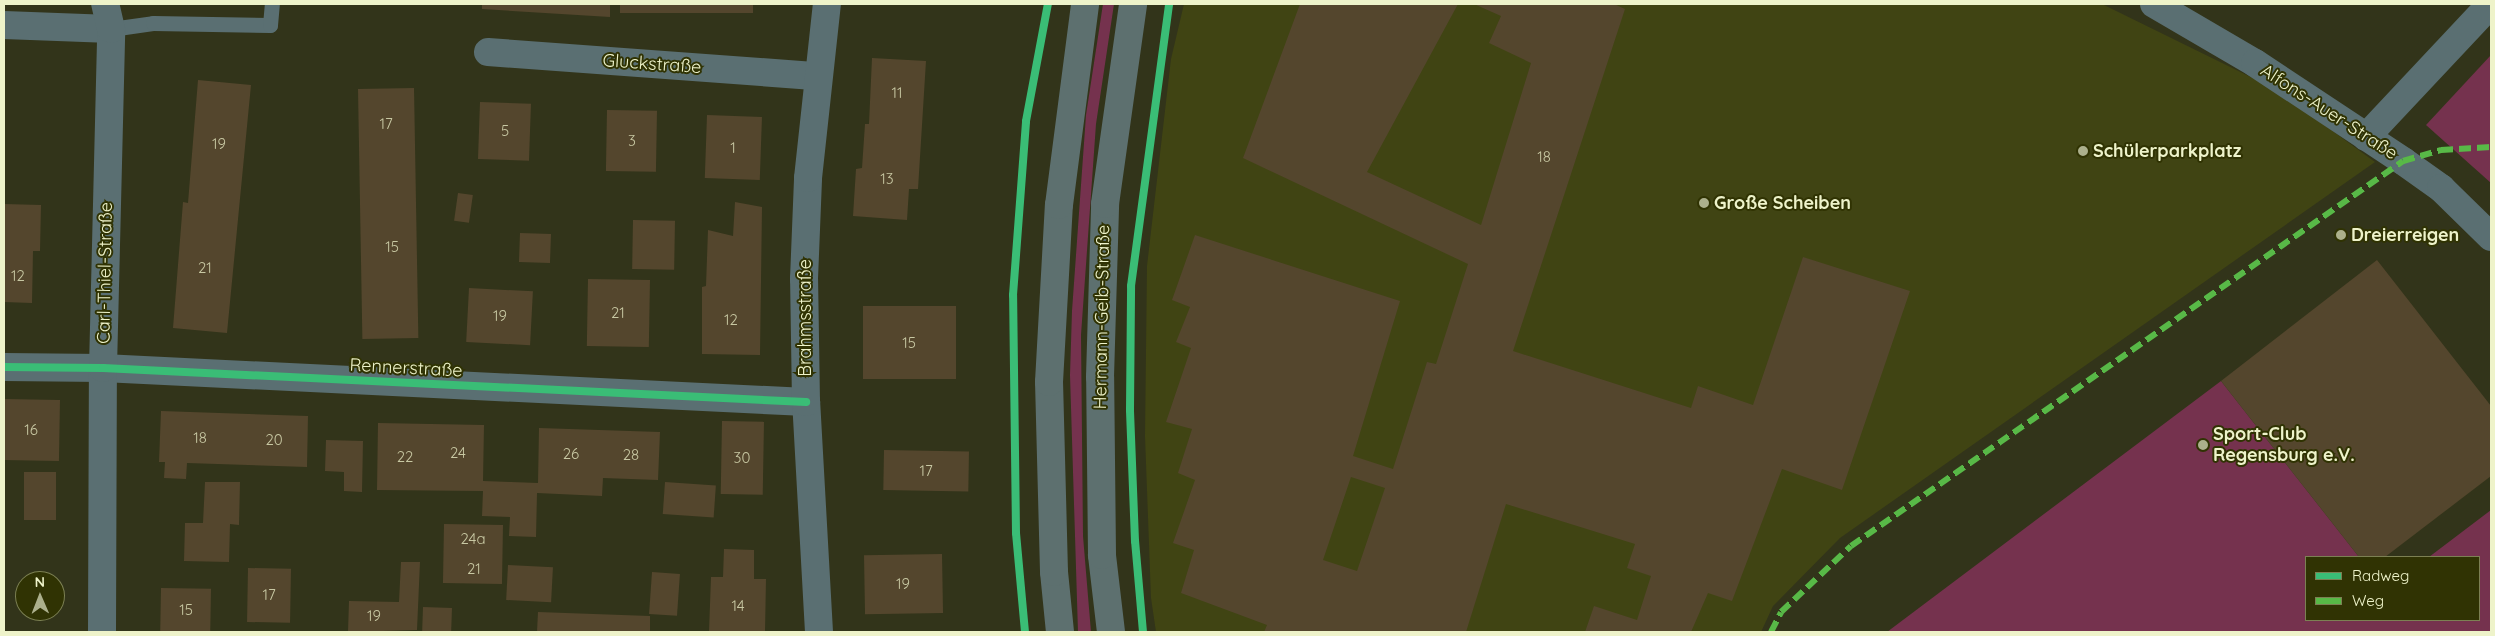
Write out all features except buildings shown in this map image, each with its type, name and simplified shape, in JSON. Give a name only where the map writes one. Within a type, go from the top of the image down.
[{"type":"street","name":"Brahmsstraße","points":[[818,632],[806,402],[804,279],[817,76],[827,4]]},
{"type":"street","points":[[1060,632],[1054,572],[1049,382],[1059,205],[1085,4]]},
{"type":"street","name":"Hermann-Geib-Straße","points":[[1111,632],[1102,555],[1100,377],[1105,204],[1133,4]]},
{"type":"street","name":"Alfons-Auer-Straße","points":[[2154,4],[2255,63],[2442,188],[2491,237]]},
{"type":"street","points":[[2366,137],[2491,4]]},
{"type":"street","points":[[4,25],[108,16]]},
{"type":"street","name":"Carl-Thiel-Straße","points":[[102,632],[103,368],[108,16]]},
{"type":"street","name":"Gluckstraße","points":[[488,52],[817,76]]},
{"type":"street","name":"Rennerstraße","points":[[4,367],[103,368],[806,402]]},
{"type":"lane","points":[[108,16],[153,23],[270,25],[272,4]]},
{"type":"shaded area","points":[[1103,4],[1114,4],[1096,124],[1081,335],[1083,536],[1091,632],[1078,632],[1070,375],[1072,311],[1086,115]]},
{"type":"shaded area","points":[[1184,4],[2102,4],[2275,89],[2375,162],[1840,538],[1773,606],[1761,632],[1156,632],[1151,598],[1145,436],[1147,266],[1171,59]]},
{"type":"shaded area","points":[[2491,55],[2491,183],[2426,125]]},
{"type":"shaded area","name":"Sport-Club Regensburg e.V.","points":[[2221,381],[2358,556],[2305,556],[2305,621],[2480,621],[2480,556],[2430,556],[2491,510],[2491,632],[1887,632]]},
{"type":"marked path","points":[[1771,632],[1781,612],[1851,546],[2403,161],[2441,150],[2491,147]]},
{"type":"cycle path","points":[[1025,632],[1016,533],[1013,295],[1026,121],[1048,4]]},
{"type":"cycle path","points":[[1143,632],[1135,541],[1130,410],[1131,286],[1169,4]]},
{"type":"cycle path","points":[[4,367],[103,368],[806,402]]},
{"type":"place","name":"Schülerparkplatz","points":[[2083,151]]},
{"type":"place","name":"Große Scheiben","points":[[1704,203]]},
{"type":"place","name":"Dreierreigen","points":[[2341,235]]},
{"type":"place","name":"Sport-Club Regensburg e.V.","points":[[2203,445]]}]
